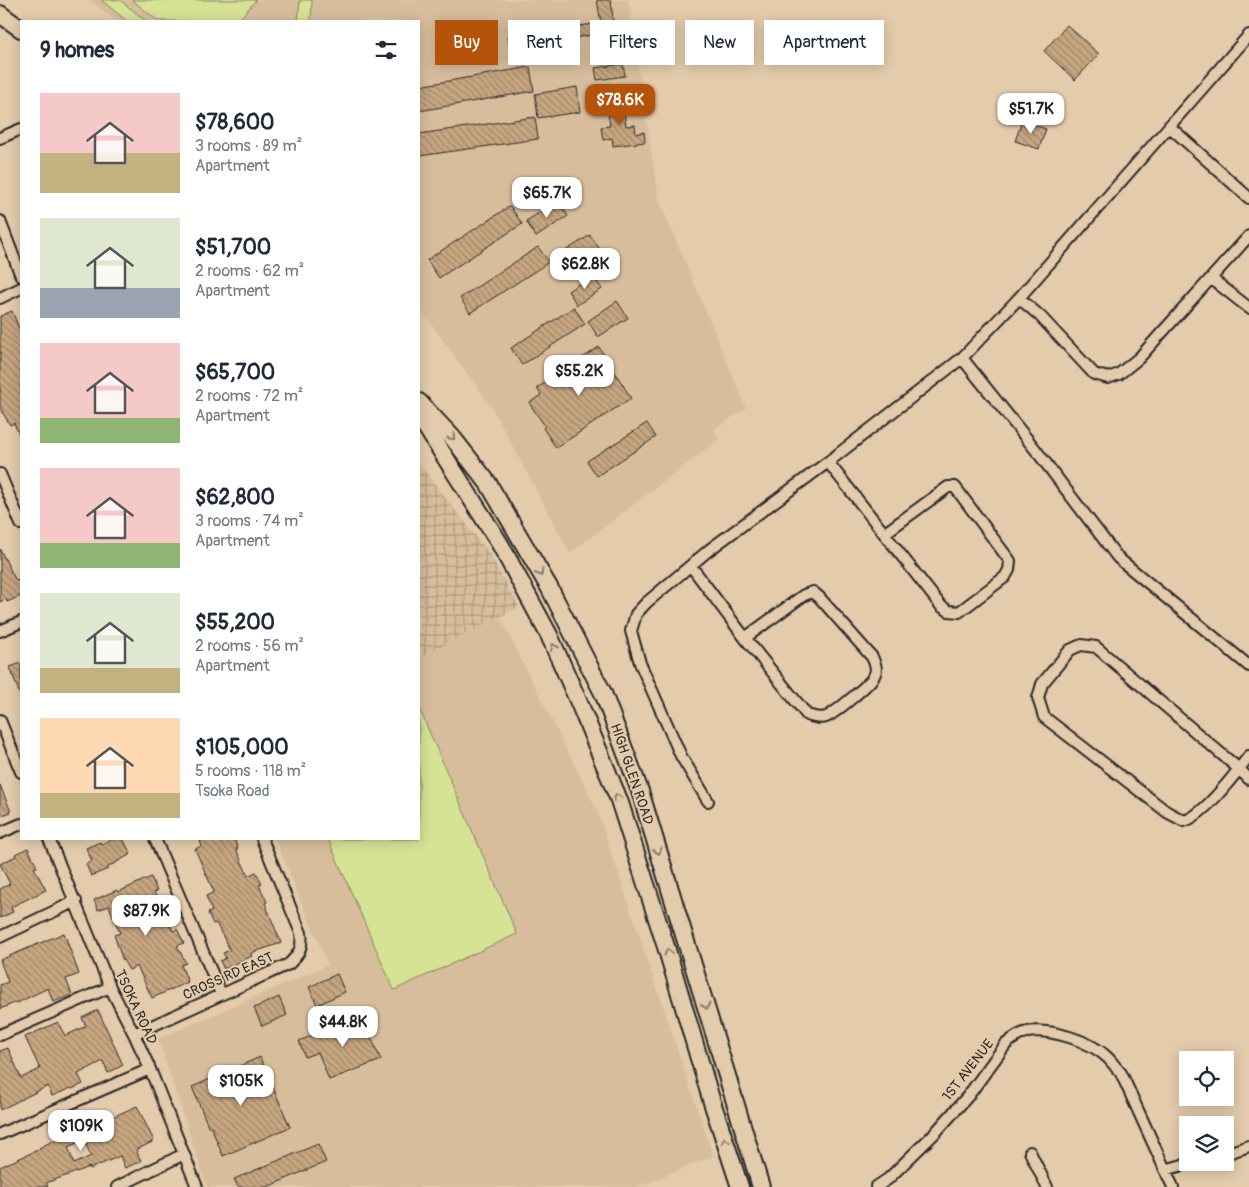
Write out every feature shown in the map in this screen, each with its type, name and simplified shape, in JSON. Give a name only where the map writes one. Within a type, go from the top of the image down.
[{"type":"main road","points":[[0,14],[20,28]]},
{"type":"main road","name":"HIGH GLEN ROAD","points":[[420,403],[452,437],[488,483],[549,588],[603,693],[640,791],[761,1187]]},
{"type":"main road","name":"HIGH GLEN ROAD","points":[[420,418],[500,544],[549,635],[580,705],[622,809],[740,1187]]},
{"type":"street","points":[[708,801],[681,756],[640,663],[630,630],[636,614],[646,603],[691,566],[962,358],[1020,298],[1249,35]]},
{"type":"street","points":[[1169,126],[1249,198]]},
{"type":"street","points":[[0,138],[20,129]]},
{"type":"street","points":[[0,221],[20,273]]},
{"type":"street","points":[[1020,298],[1040,316],[1094,374],[1108,378],[1119,374],[1139,358],[1249,236]]},
{"type":"street","points":[[1212,279],[1249,308]]},
{"type":"street","points":[[0,298],[20,288]]},
{"type":"street","points":[[962,358],[1035,449],[1118,558],[1249,666]]},
{"type":"street","points":[[828,462],[941,606],[949,611],[959,612],[1005,577],[1009,570],[1010,560],[955,487],[948,487],[885,533]]},
{"type":"street","points":[[0,474],[20,522]]},
{"type":"street","points":[[691,566],[745,638],[807,715],[817,718],[827,717],[861,690],[874,676],[876,667],[872,658],[819,596],[813,592],[804,595],[745,638]]},
{"type":"street","points":[[0,631],[20,622]]},
{"type":"street","points":[[1249,756],[1239,769],[1198,815],[1184,821],[1167,812],[1044,717],[1038,698],[1042,684],[1070,650],[1081,646],[1096,647],[1239,769],[1249,779]]},
{"type":"street","points":[[1,726],[20,770]]},
{"type":"street","points":[[0,833],[20,824]]},
{"type":"street","name":"TSOKA ROAD","points":[[49,840],[110,986],[150,1069],[197,1187]]},
{"type":"street","points":[[155,840],[221,994]]},
{"type":"street","name":"CROSS RD EAST","points":[[134,1034],[289,964],[300,954],[303,943],[301,933],[262,840]]},
{"type":"street","points":[[0,937],[76,901]]},
{"type":"street","points":[[0,1035],[110,986]]},
{"type":"street","name":"1ST AVENUE","points":[[876,1187],[888,1179],[968,1096],[1006,1044],[1027,1032],[1061,1033],[1098,1050],[1108,1058],[1120,1073],[1173,1187]]},
{"type":"street","points":[[0,1134],[150,1069]]},
{"type":"street","points":[[1234,1151],[1249,1146]]},
{"type":"street","points":[[1030,1152],[1047,1187]]},
{"type":"street","points":[[117,1187],[184,1154]]},
{"type":"street","points":[[1165,1170],[1179,1166]]},
{"type":"shaded area","points":[[90,0],[628,0],[631,20],[590,20],[590,65],[638,65],[659,200],[746,408],[714,429],[718,440],[570,553],[491,406],[420,308],[420,20],[115,20]]},
{"type":"shaded area","points":[[420,465],[489,553],[519,607],[423,656],[420,648]]},
{"type":"shaded area","points":[[500,617],[597,810],[713,1156],[637,1187],[207,1187],[158,1039],[328,965],[275,840],[420,840],[420,657]]},
{"type":"green space","points":[[101,0],[120,0],[145,20],[126,20]]},
{"type":"green space","points":[[132,0],[256,0],[239,20],[157,20]]},
{"type":"green space","points":[[300,0],[312,0],[311,20],[298,20]]},
{"type":"green space","points":[[420,710],[517,934],[394,990],[328,840],[420,840]]},
{"type":"building","points":[[597,0],[611,0],[613,20],[600,20]]},
{"type":"building","points":[[590,25],[590,35],[580,37],[580,26]]},
{"type":"building","points":[[1067,25],[1099,54],[1075,80],[1044,51]]},
{"type":"building","points":[[623,65],[625,76],[597,80],[595,68]]},
{"type":"building","points":[[530,67],[534,91],[420,111],[420,86]]},
{"type":"building","points":[[577,87],[580,112],[538,118],[535,94]]},
{"type":"building","points":[[622,98],[626,126],[635,125],[636,134],[644,132],[645,142],[613,146],[612,138],[603,140],[601,127],[610,126],[606,100]]},
{"type":"building","points":[[535,117],[538,139],[420,156],[420,134]]},
{"type":"building","points":[[1022,121],[1046,129],[1039,149],[1015,141]]},
{"type":"building","points":[[558,201],[568,216],[536,237],[526,221]]},
{"type":"building","points":[[510,206],[522,224],[439,278],[427,260]]},
{"type":"building","points":[[590,235],[599,248],[559,274],[550,261]]},
{"type":"building","points":[[538,247],[549,262],[470,313],[460,298]]},
{"type":"building","points":[[592,275],[602,289],[577,305],[568,291]]},
{"type":"building","points":[[617,301],[628,318],[598,337],[588,321]]},
{"type":"building","points":[[574,307],[585,324],[522,365],[511,348]]},
{"type":"building","points":[[12,311],[20,331],[20,437],[14,423],[10,425],[0,408],[0,316]]},
{"type":"building","points":[[599,347],[631,398],[556,448],[543,428],[545,426],[529,403],[541,395],[537,388]]},
{"type":"building","points":[[647,423],[656,437],[597,476],[587,461]]},
{"type":"building","points":[[0,549],[16,581],[20,579],[20,596],[7,602],[6,599],[0,602]]},
{"type":"building","points":[[20,663],[20,695],[10,667]]},
{"type":"building","points":[[0,785],[11,812],[0,816]]},
{"type":"building","points":[[110,840],[124,840],[131,854],[108,867],[108,869],[91,876],[86,864],[92,861],[86,848],[100,842],[101,844]]},
{"type":"building","points":[[234,840],[238,848],[236,849],[248,876],[256,872],[262,884],[259,885],[281,943],[251,953],[252,956],[224,969],[220,961],[226,958],[223,953],[230,950],[216,923],[213,924],[208,913],[212,911],[206,896],[214,892],[195,849],[202,846],[200,841]]},
{"type":"building","points":[[28,848],[37,867],[34,868],[46,890],[11,907],[13,912],[0,918],[0,889],[10,884],[0,864]]},
{"type":"building","points":[[151,877],[157,891],[154,892],[162,911],[173,931],[177,929],[184,943],[177,946],[186,963],[181,965],[188,982],[152,998],[137,966],[129,970],[122,958],[114,935],[120,933],[109,906],[98,910],[94,900],[117,890],[118,892]]},
{"type":"building","points":[[64,933],[79,974],[66,979],[72,995],[53,1002],[48,988],[0,1009],[0,985],[8,982],[0,960]]},
{"type":"building","points":[[337,974],[345,992],[317,1005],[309,987]]},
{"type":"building","points":[[279,997],[287,1015],[262,1026],[254,1008]]},
{"type":"building","points":[[98,1010],[123,1065],[108,1073],[103,1061],[78,1074],[83,1084],[52,1096],[48,1086],[0,1110],[0,1051],[8,1048],[21,1078],[40,1069],[25,1037],[58,1022],[65,1036],[86,1026],[82,1018]]},
{"type":"building","points":[[361,1015],[381,1060],[329,1080],[318,1052],[305,1057],[299,1041]]},
{"type":"building","points":[[260,1057],[290,1127],[223,1156],[192,1087]]},
{"type":"building","points":[[137,1106],[154,1141],[136,1150],[141,1161],[125,1168],[120,1156],[90,1169],[90,1167],[46,1183],[48,1187],[0,1187],[0,1167],[40,1149],[62,1136],[63,1138]],"holes":[[[84,1140],[91,1156],[74,1164],[68,1147]]]},
{"type":"building","points":[[318,1144],[326,1162],[267,1187],[238,1187],[234,1179]]}]
